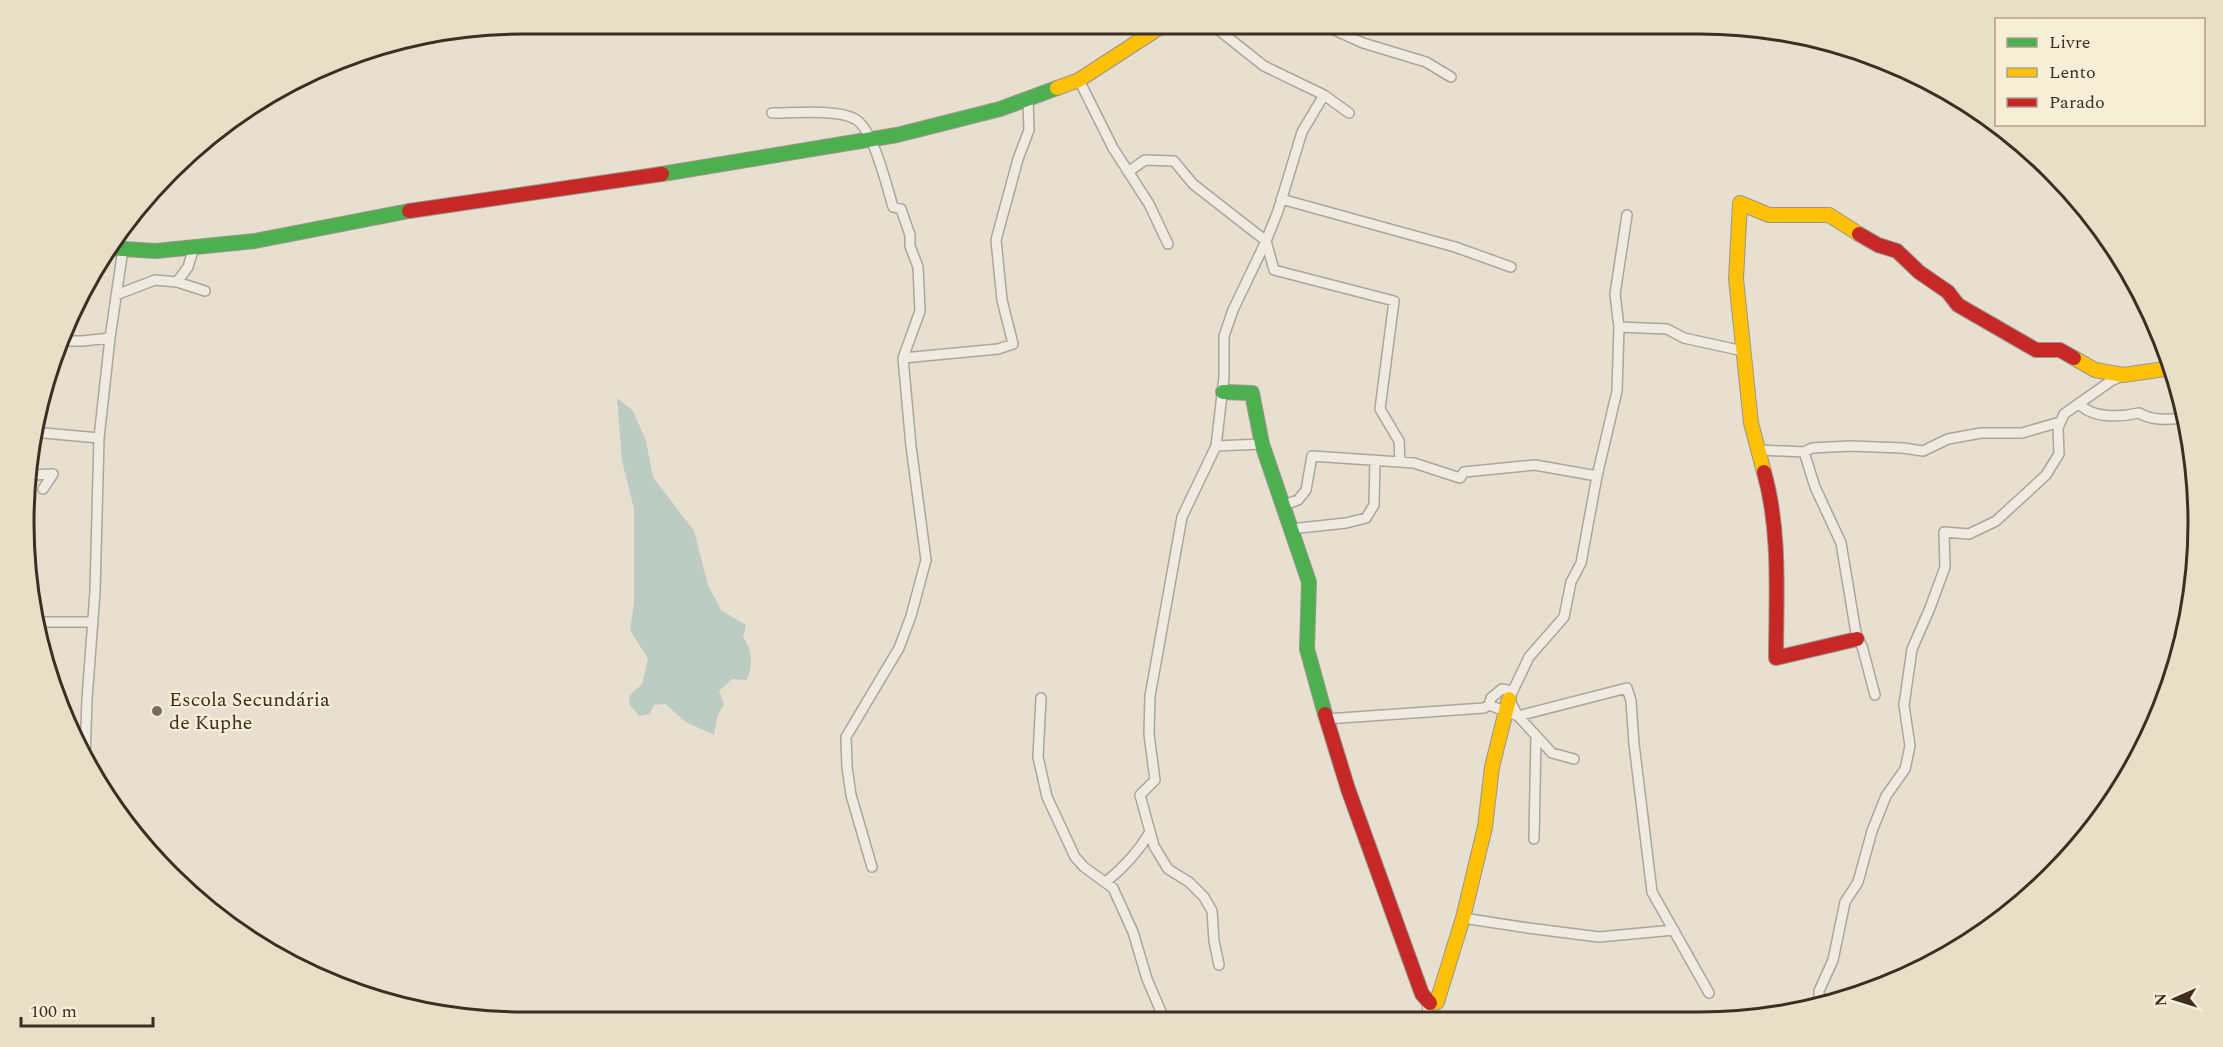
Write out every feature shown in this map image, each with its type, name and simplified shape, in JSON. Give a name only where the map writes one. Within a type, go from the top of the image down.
[{"type":"main road","points":[[119,249],[156,251],[255,241],[431,207],[641,178],[897,135],[1000,109],[1079,80],[1147,34]]},
{"type":"main road","points":[[1857,639],[1776,658],[1776,558],[1771,496],[1751,423],[1736,279],[1740,203],[1769,215],[1829,215],[1878,244],[1897,251],[1919,272],[1948,292],[1958,305],[2036,350],[2060,350],[2095,370],[2124,375],[2164,369]]},
{"type":"main road","points":[[1223,392],[1252,393],[1262,444],[1309,582],[1307,649],[1326,719],[1348,789],[1422,994],[1428,1003],[1437,1002],[1463,918],[1485,827],[1492,767],[1512,704]]},
{"type":"street","points":[[1224,34],[1264,66],[1324,96],[1350,113]]},
{"type":"street","points":[[1344,34],[1364,43],[1426,62],[1451,77]]},
{"type":"street","points":[[1079,80],[1113,148],[1149,204],[1167,244]]},
{"type":"street","points":[[1219,964],[1214,941],[1212,911],[1204,897],[1189,882],[1168,869],[1154,846],[1140,795],[1155,780],[1149,734],[1150,696],[1182,517],[1216,446],[1223,392],[1224,336],[1233,310],[1266,242],[1302,132],[1324,96]]},
{"type":"street","points":[[903,358],[998,349],[1012,344],[1002,300],[996,240],[1018,159],[1029,130],[1028,100]]},
{"type":"street","points":[[772,113],[832,113],[856,119],[871,139],[893,207],[901,208],[910,235],[910,246],[918,267],[920,311],[903,358],[911,446],[926,560],[911,616],[899,648],[846,737],[851,795],[872,867]]},
{"type":"street","points":[[1128,172],[1145,160],[1174,161],[1193,184],[1266,242],[1274,270],[1395,301],[1380,410],[1400,441],[1400,462]]},
{"type":"street","points":[[1281,199],[1455,247],[1511,267]]},
{"type":"street","points":[[1512,704],[1529,657],[1564,617],[1571,582],[1581,563],[1597,476],[1617,391],[1619,327],[1615,294],[1627,214]]},
{"type":"street","points":[[177,282],[188,267],[194,247]]},
{"type":"street","points":[[86,741],[93,622],[99,438],[123,249]]},
{"type":"street","points":[[116,295],[155,280],[177,282],[205,291]]},
{"type":"street","points":[[1619,327],[1667,330],[1684,338],[1743,351]]},
{"type":"street","points":[[70,341],[110,338]]},
{"type":"street","points":[[1819,997],[1819,991],[1833,960],[1845,902],[1858,882],[1872,831],[1886,796],[1905,769],[1910,746],[1904,705],[1912,649],[1945,567],[1944,532],[1969,534],[1996,521],[2046,475],[2059,454],[2058,428],[2064,414],[2124,375]]},
{"type":"street","points":[[2079,403],[2084,410],[2110,416],[2128,416],[2139,413],[2160,420],[2177,419]]},
{"type":"street","points":[[1759,450],[1804,452],[1812,448],[1850,446],[1923,451],[1948,439],[1981,433],[2022,433],[2060,422]]},
{"type":"street","points":[[43,433],[99,438]]},
{"type":"street","points":[[1216,446],[1262,444]]},
{"type":"street","points":[[1804,452],[1815,487],[1841,543],[1857,639],[1862,646],[1875,695]]},
{"type":"street","points":[[1284,505],[1298,500],[1306,490],[1312,456],[1414,463],[1460,478],[1464,472],[1535,465],[1597,476]]},
{"type":"street","points":[[1290,529],[1346,523],[1366,518],[1374,505],[1375,460]]},
{"type":"street","points":[[38,475],[53,474],[43,489]]},
{"type":"street","points":[[45,622],[93,622]]},
{"type":"street","points":[[1326,719],[1484,708],[1489,705],[1512,704],[1627,688],[1631,701],[1652,892],[1709,993]]},
{"type":"street","points":[[1489,705],[1491,698],[1502,689],[1536,736],[1552,753],[1574,759]]},
{"type":"street","points":[[1041,698],[1038,757],[1047,797],[1075,857],[1083,867],[1113,888],[1133,932],[1146,979],[1161,1012]]},
{"type":"street","points":[[1534,839],[1536,736]]},
{"type":"street","points":[[1106,882],[1131,858],[1150,832]]},
{"type":"street","points":[[1463,918],[1599,937],[1674,930]]},
{"type":"street","points":[[1428,1003],[1428,1012]]},
{"type":"shaded area","points":[[617,398],[633,411],[646,441],[653,477],[694,531],[708,585],[721,610],[746,625],[743,637],[750,653],[749,674],[747,680],[732,679],[719,691],[724,704],[717,718],[714,735],[686,722],[665,704],[654,705],[650,714],[639,716],[630,705],[629,696],[642,684],[648,659],[630,630],[634,603],[634,509],[622,461]]},
{"type":"traffic: fast","points":[[662,174],[897,135],[1000,109],[1057,88]]},
{"type":"traffic: fast","points":[[119,249],[156,251],[255,241],[409,211]]},
{"type":"traffic: fast","points":[[1223,392],[1252,393],[1262,444],[1309,582],[1307,649],[1325,714]]},
{"type":"traffic: slow","points":[[1057,88],[1079,80],[1150,34]]},
{"type":"traffic: slow","points":[[1764,472],[1751,423],[1736,279],[1740,203],[1769,215],[1829,215],[1859,234]]},
{"type":"traffic: slow","points":[[2074,358],[2095,370],[2123,375],[2164,369]]},
{"type":"traffic: slow","points":[[1430,1003],[1437,1002],[1463,918],[1485,827],[1492,767],[1509,699]]},
{"type":"traffic: jam","points":[[409,211],[662,174]]},
{"type":"traffic: jam","points":[[1859,234],[1878,245],[1897,251],[1919,272],[1948,292],[1958,305],[2036,350],[2060,350],[2074,358]]},
{"type":"traffic: jam","points":[[1764,472],[1775,541],[1776,658],[1857,639]]},
{"type":"traffic: jam","points":[[1325,714],[1348,789],[1422,994],[1430,1003]]},
{"type":"place","name":"Escola Secundária de Kuphe","points":[[157,711]]}]
